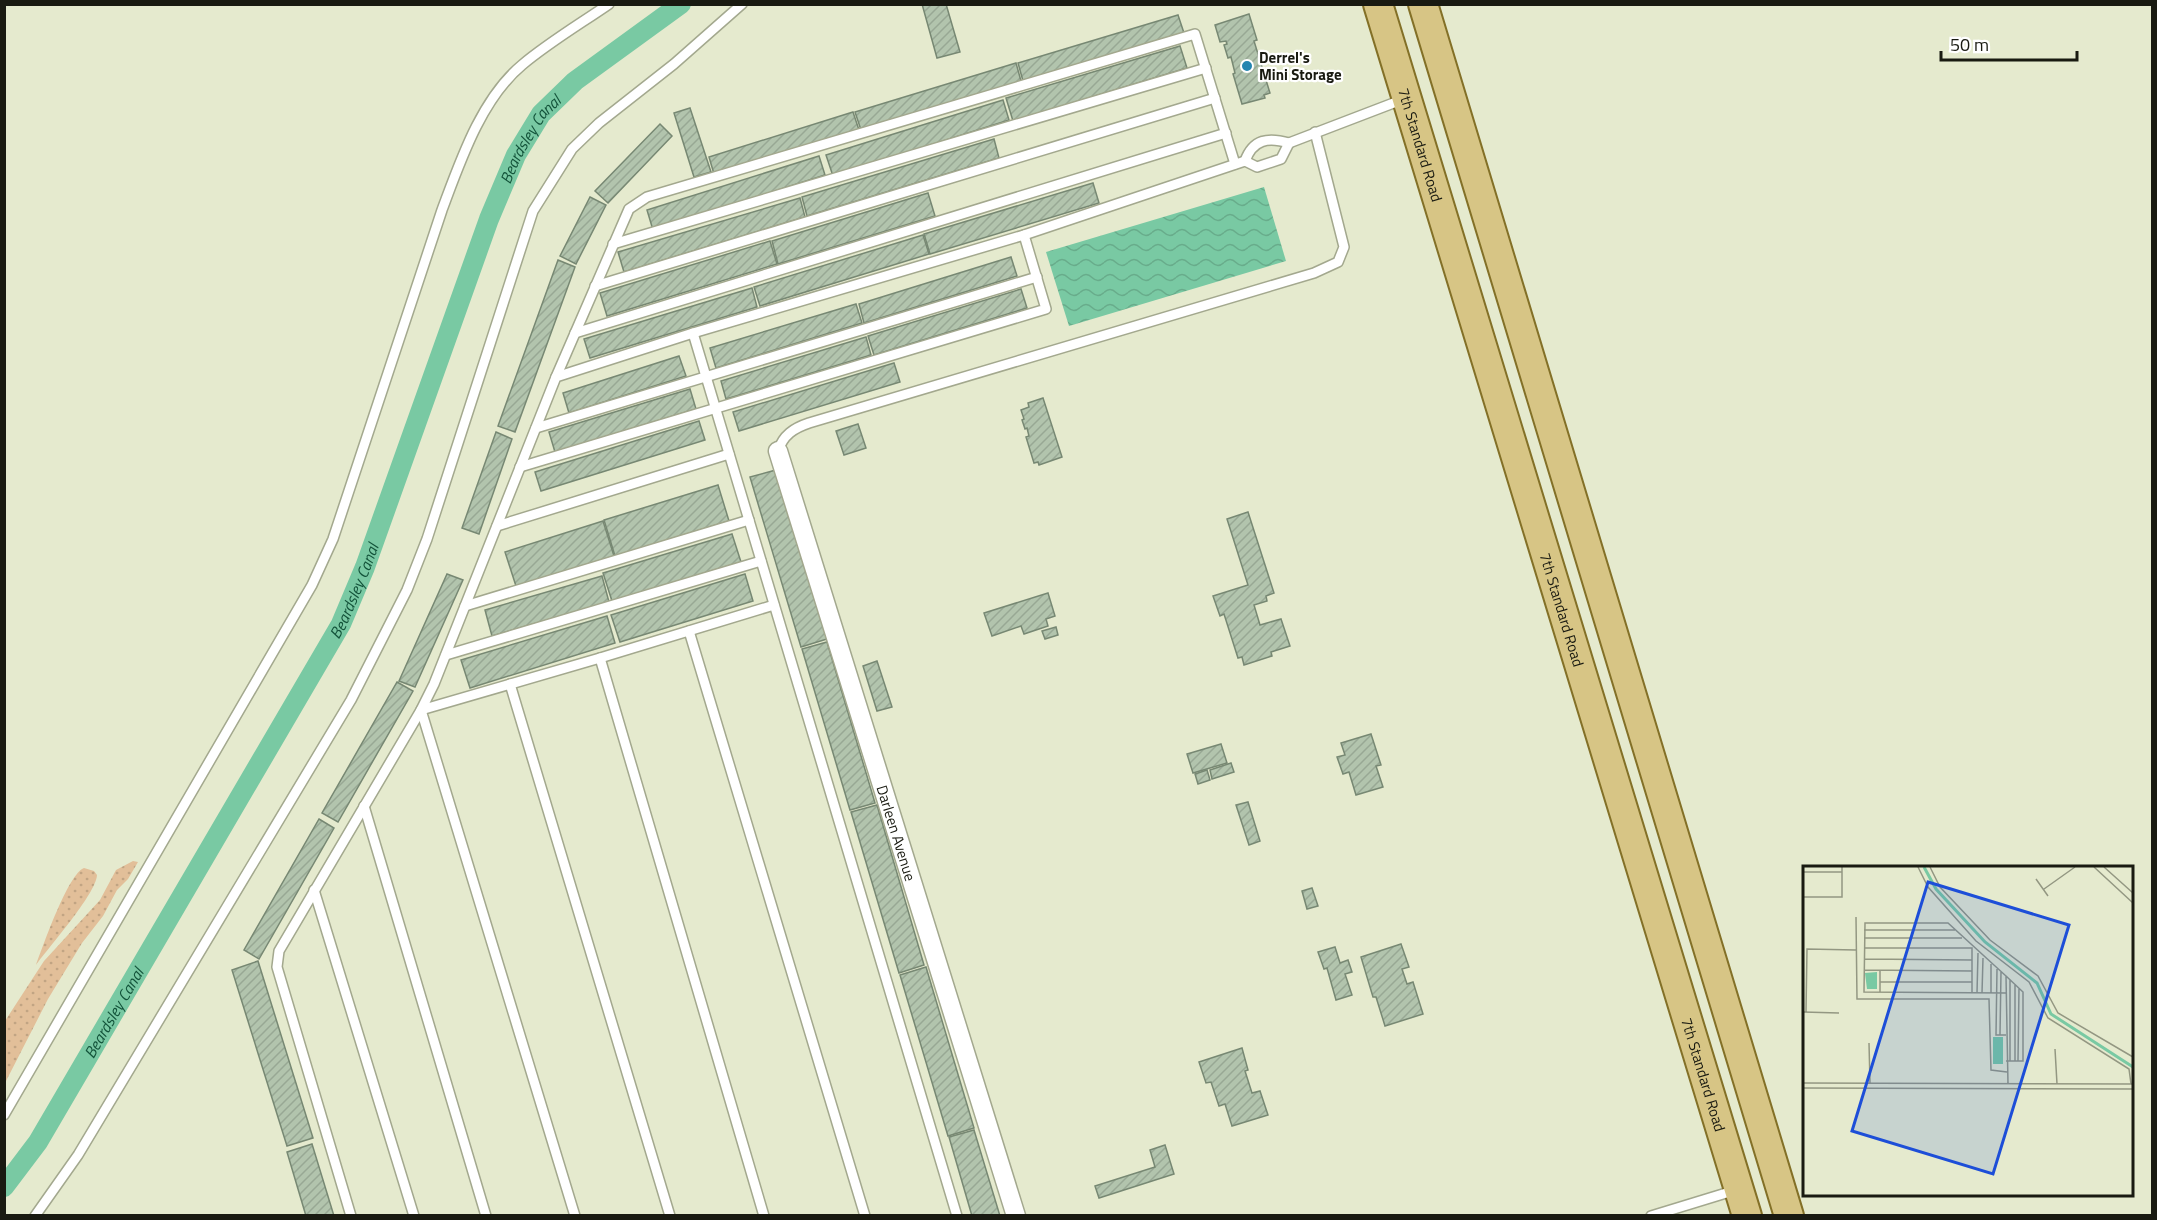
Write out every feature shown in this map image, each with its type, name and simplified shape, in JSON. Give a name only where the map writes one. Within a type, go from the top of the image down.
[{"type":"main road","name":"7th Standard Road","points":[[1378,4],[1743,1202]]},
{"type":"main road","points":[[1423,4],[1789,1215]]},
{"type":"street","name":"Darleen Avenue","points":[[778,450],[1016,1215]]},
{"type":"lane","points":[[4,1115],[312,585],[333,539],[442,210],[460,162],[482,116],[520,66],[609,4]]},
{"type":"lane","points":[[35,1215],[78,1155],[351,700],[407,590],[427,540],[525,239],[532,211],[572,148],[599,123],[674,64],[742,4]]},
{"type":"lane","points":[[351,1215],[277,967],[279,951],[422,710],[556,377],[629,209],[647,197],[1195,34],[1235,164]]},
{"type":"lane","points":[[613,244],[1206,68]]},
{"type":"lane","points":[[595,286],[1215,98]]},
{"type":"lane","points":[[1245,161],[1249,149],[1258,143],[1274,139],[1289,143],[1406,98]]},
{"type":"lane","points":[[778,450],[781,442],[795,428],[809,423],[1314,273],[1338,262],[1344,247],[1315,132]]},
{"type":"lane","points":[[575,333],[1226,133]]},
{"type":"lane","points":[[556,377],[693,333],[1024,235],[1235,164],[1245,161],[1257,166],[1281,159],[1289,143]]},
{"type":"lane","points":[[520,466],[1046,309],[1024,235]]},
{"type":"lane","points":[[536,428],[1037,277]]},
{"type":"lane","points":[[693,333],[957,1215]]},
{"type":"lane","points":[[497,526],[729,454]]},
{"type":"lane","points":[[465,606],[748,520]]},
{"type":"lane","points":[[446,655],[761,561]]},
{"type":"lane","points":[[422,710],[774,605]]},
{"type":"lane","points":[[689,631],[865,1215]]},
{"type":"lane","points":[[600,658],[764,1215]]},
{"type":"lane","points":[[510,684],[670,1215]]},
{"type":"lane","points":[[422,710],[574,1215]]},
{"type":"lane","points":[[364,806],[486,1215]]},
{"type":"lane","points":[[314,890],[414,1215]]},
{"type":"lane","points":[[1651,1215],[1743,1202]]},
{"type":"shaded area","points":[[133,861],[138,862],[128,879],[117,890],[103,916],[82,943],[48,999],[5,1083],[5,1021],[44,961],[100,900],[116,870]]},
{"type":"shaded area","points":[[84,868],[94,871],[97,875],[95,884],[81,907],[36,965],[64,896],[78,873]]},
{"type":"water","points":[[1264,187],[1286,261],[1069,326],[1046,252]]},
{"type":"building","points":[[922,4],[946,4],[960,52],[937,58]]},
{"type":"building","name":"Derrel's Mini Storage","points":[[1249,14],[1257,40],[1254,41],[1270,93],[1264,95],[1265,98],[1242,104],[1233,74],[1235,73],[1231,57],[1228,58],[1224,45],[1227,44],[1226,41],[1220,42],[1215,25]]},
{"type":"building","points":[[1178,15],[1184,33],[1023,81],[1018,63]]},
{"type":"building","points":[[1180,46],[1187,68],[1013,121],[1006,98]]},
{"type":"building","points":[[1016,63],[1021,81],[861,130],[855,112]]},
{"type":"building","points":[[1003,100],[1009,120],[833,176],[826,155]]},
{"type":"building","points":[[690,108],[711,172],[694,177],[674,113]]},
{"type":"building","points":[[853,112],[859,130],[714,174],[709,157]]},
{"type":"building","points":[[660,124],[672,136],[608,203],[595,191]]},
{"type":"building","points":[[994,139],[999,158],[807,216],[802,197]]},
{"type":"building","points":[[819,156],[825,175],[653,230],[647,210]]},
{"type":"building","points":[[1093,183],[1099,203],[930,254],[924,234]]},
{"type":"building","points":[[928,193],[935,216],[778,264],[772,241]]},
{"type":"building","points":[[590,197],[606,205],[576,264],[560,256]]},
{"type":"building","points":[[800,198],[805,217],[624,272],[618,252]]},
{"type":"building","points":[[923,235],[929,254],[760,306],[754,287]]},
{"type":"building","points":[[770,241],[777,264],[607,316],[600,293]]},
{"type":"building","points":[[1011,257],[1017,276],[864,323],[859,304]]},
{"type":"building","points":[[558,260],[575,267],[515,432],[498,426]]},
{"type":"building","points":[[752,288],[757,307],[590,358],[584,339]]},
{"type":"building","points":[[1021,289],[1027,308],[874,355],[868,336]]},
{"type":"building","points":[[856,304],[862,323],[716,368],[710,348]]},
{"type":"building","points":[[866,337],[871,355],[726,399],[721,381]]},
{"type":"building","points":[[679,356],[686,376],[569,413],[563,393]]},
{"type":"building","points":[[894,363],[900,382],[739,431],[733,412]]},
{"type":"building","points":[[690,389],[696,409],[555,452],[549,432]]},
{"type":"building","points":[[1043,398],[1062,457],[1039,465],[1038,462],[1034,463],[1021,410],[1029,407],[1028,403]]},
{"type":"building","points":[[699,421],[705,440],[541,491],[535,472]]},
{"type":"building","points":[[858,424],[866,448],[844,455],[836,431]]},
{"type":"building","points":[[496,432],[512,439],[479,534],[462,528]]},
{"type":"building","points":[[776,470],[827,639],[801,647],[750,477]]},
{"type":"building","points":[[718,485],[729,521],[615,556],[604,520]]},
{"type":"building","points":[[1248,512],[1274,593],[1266,596],[1267,601],[1254,605],[1260,625],[1281,619],[1290,646],[1271,652],[1272,656],[1244,665],[1242,657],[1238,658],[1224,614],[1220,616],[1213,596],[1248,585],[1227,519]]},
{"type":"building","points":[[603,521],[614,556],[516,586],[505,552]]},
{"type":"building","points":[[732,534],[741,562],[612,601],[603,573]]},
{"type":"building","points":[[447,574],[463,580],[415,687],[399,681]]},
{"type":"building","points":[[745,574],[753,601],[620,642],[611,615]]},
{"type":"building","points":[[602,576],[609,602],[492,636],[485,610]]},
{"type":"building","points":[[1048,593],[1055,616],[1046,619],[1048,626],[1024,634],[1021,626],[992,636],[984,613]]},
{"type":"building","points":[[607,616],[615,643],[470,688],[461,660]]},
{"type":"building","points":[[1056,627],[1058,635],[1045,639],[1042,631]]},
{"type":"building","points":[[827,642],[875,803],[850,810],[802,649]]},
{"type":"building","points":[[877,661],[892,707],[877,711],[863,666]]},
{"type":"building","points":[[397,682],[413,691],[338,822],[322,813]]},
{"type":"building","points":[[1371,734],[1381,765],[1376,766],[1383,787],[1356,795],[1349,772],[1343,774],[1337,757],[1345,755],[1341,743]]},
{"type":"building","points":[[1221,744],[1227,763],[1193,773],[1187,754]]},
{"type":"building","points":[[1231,763],[1234,772],[1212,779],[1210,770]]},
{"type":"building","points":[[1207,770],[1210,780],[1198,784],[1195,774]]},
{"type":"building","points":[[1248,802],[1260,841],[1249,845],[1236,805]]},
{"type":"building","points":[[877,805],[924,965],[899,973],[851,812]]},
{"type":"building","points":[[319,819],[334,828],[259,959],[244,950]]},
{"type":"building","points":[[1312,888],[1318,906],[1307,909],[1302,891]]},
{"type":"building","points":[[1401,944],[1409,967],[1402,969],[1407,984],[1413,982],[1423,1014],[1385,1026],[1376,997],[1373,997],[1361,957]]},
{"type":"building","points":[[1335,947],[1340,963],[1348,960],[1352,972],[1345,974],[1352,995],[1336,1000],[1327,968],[1324,969],[1318,952]]},
{"type":"building","points":[[258,961],[313,1138],[287,1146],[232,970]]},
{"type":"building","points":[[926,967],[974,1128],[948,1136],[900,975]]},
{"type":"building","points":[[1242,1048],[1248,1070],[1245,1071],[1252,1093],[1260,1091],[1268,1115],[1232,1126],[1225,1104],[1219,1106],[1211,1082],[1206,1083],[1199,1062]]},
{"type":"building","points":[[974,1130],[1000,1216],[972,1216],[949,1137]]},
{"type":"building","points":[[312,1144],[334,1216],[306,1216],[287,1152]]},
{"type":"building","points":[[1165,1145],[1174,1174],[1099,1198],[1095,1186],[1155,1167],[1150,1150]]},
{"type":"waterway","name":"Beardsley Canal","points":[[4,1187],[38,1142],[341,624],[365,567],[489,219],[516,155],[541,114],[575,81],[681,4]]},
{"type":"place","name":"Derrel's Mini Storage","points":[[1247,66]]}]
